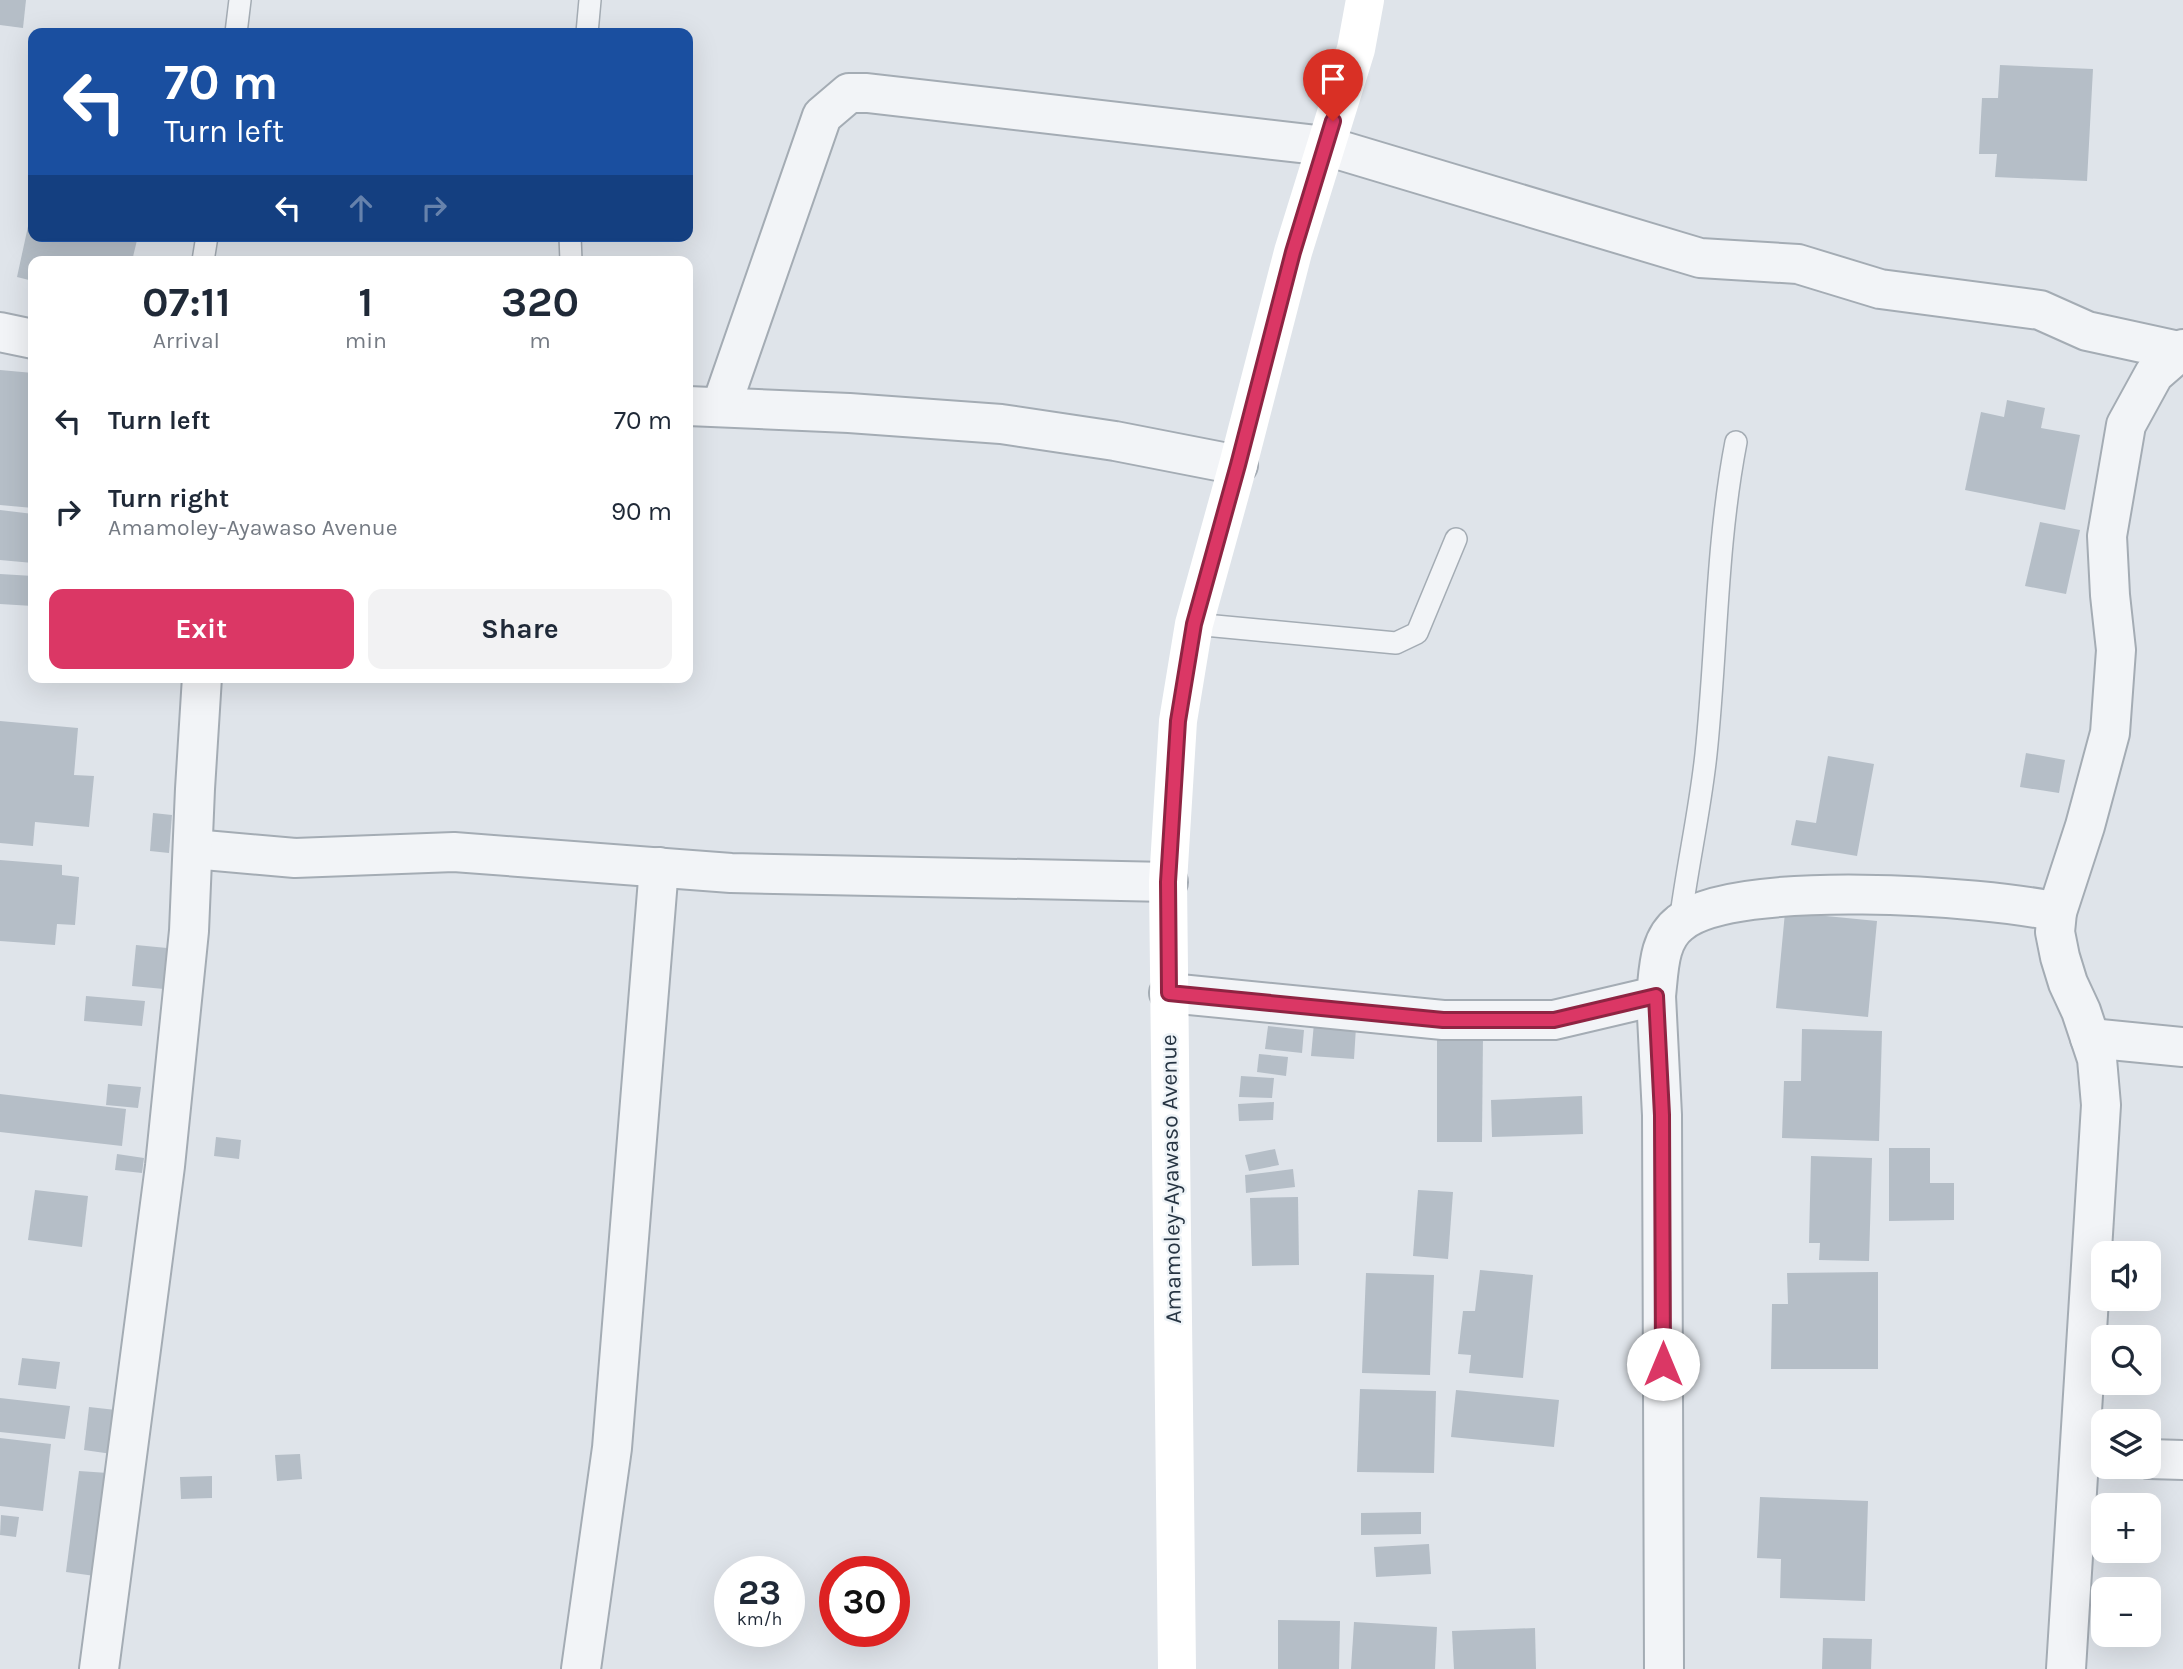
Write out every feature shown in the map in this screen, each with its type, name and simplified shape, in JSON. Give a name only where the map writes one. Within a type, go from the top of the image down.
[{"type":"street","name":"Amamoley-Ayawaso Avenue","points":[[1177,1669],[1168,882],[1178,721],[1194,624],[1293,252],[1356,49],[1365,0]]},
{"type":"street","points":[[1238,465],[1001,424],[704,406],[821,116],[849,93],[867,93],[1326,146],[1700,258],[1798,264],[1880,289],[2040,310],[2087,331],[2181,350]]},
{"type":"street","points":[[0,332],[28,338]]},
{"type":"street","points":[[2092,1409],[2101,1105],[2097,1059],[2060,957],[2055,933],[2057,912],[2085,826],[2110,733],[2116,650],[2107,536],[2126,425],[2154,374],[2181,350]]},
{"type":"street","points":[[99,1669],[165,1166],[189,931],[194,849],[194,789],[202,683]]},
{"type":"street","points":[[194,849],[295,858],[454,852],[731,873],[1168,882]]},
{"type":"street","points":[[581,1669],[612,1448],[659,867]]},
{"type":"street","points":[[1664,1669],[1662,1129],[1656,996],[1661,948],[1679,923],[1714,906],[1754,899],[1824,895],[1973,899],[2057,912]]},
{"type":"street","points":[[1169,993],[1443,1020],[1554,1020],[1656,996]]},
{"type":"street","points":[[2090,1038],[2183,1047]]},
{"type":"street","points":[[2066,1669],[2091,1457]]},
{"type":"street","points":[[2161,1459],[2183,1460]]},
{"type":"lane","points":[[237,28],[240,0]]},
{"type":"lane","points":[[587,28],[590,0]]},
{"type":"lane","points":[[1679,923],[1706,756],[1715,614],[1736,442]]},
{"type":"lane","points":[[1194,624],[1396,643],[1417,633],[1456,539]]},
{"type":"building","points":[[0,0],[26,0],[23,28],[0,25]]},
{"type":"building","points":[[2000,65],[2093,69],[2087,181],[1995,177],[1997,154],[1979,154],[1982,98],[1998,98]]},
{"type":"building","points":[[28,226],[28,242],[137,242],[133,256],[28,256],[28,280],[17,277]]},
{"type":"building","points":[[0,370],[28,373],[28,508],[0,505]]},
{"type":"building","points":[[2007,400],[2045,408],[2041,428],[2080,435],[2065,510],[1965,490],[1981,412],[2004,417]]},
{"type":"building","points":[[0,510],[28,513],[28,563],[0,560]]},
{"type":"building","points":[[2040,522],[2080,530],[2066,594],[2025,586]]},
{"type":"building","points":[[0,574],[28,576],[28,606],[0,604]]},
{"type":"building","points":[[0,721],[78,728],[74,775],[94,776],[89,827],[35,822],[33,846],[0,843]]},
{"type":"building","points":[[2026,753],[2065,760],[2059,793],[2020,787]]},
{"type":"building","points":[[1828,756],[1874,764],[1857,856],[1791,845],[1796,820],[1816,823]]},
{"type":"building","points":[[153,813],[172,815],[169,853],[150,851]]},
{"type":"building","points":[[0,860],[62,865],[62,875],[79,877],[75,925],[57,924],[55,945],[0,941]]},
{"type":"building","points":[[1785,912],[1877,921],[1868,1017],[1776,1008]]},
{"type":"building","points":[[136,945],[167,948],[164,989],[132,986]]},
{"type":"building","points":[[86,996],[145,1001],[142,1026],[84,1021]]},
{"type":"building","points":[[1314,1023],[1356,1027],[1354,1059],[1311,1056]]},
{"type":"building","points":[[1268,1026],[1304,1030],[1302,1053],[1265,1049]]},
{"type":"building","points":[[1802,1029],[1882,1031],[1879,1141],[1782,1138],[1784,1081],[1801,1081]]},
{"type":"building","points":[[1437,1032],[1483,1033],[1482,1142],[1437,1142]]},
{"type":"building","points":[[1259,1054],[1288,1057],[1286,1076],[1257,1072]]},
{"type":"building","points":[[1241,1076],[1274,1078],[1272,1098],[1239,1097]]},
{"type":"building","points":[[108,1084],[141,1087],[138,1108],[106,1105]]},
{"type":"building","points":[[0,1094],[126,1109],[122,1146],[0,1132]]},
{"type":"building","points":[[1582,1096],[1583,1134],[1492,1137],[1491,1100]]},
{"type":"building","points":[[1274,1102],[1273,1120],[1239,1121],[1238,1104]]},
{"type":"building","points":[[216,1137],[241,1140],[239,1159],[214,1156]]},
{"type":"building","points":[[1889,1148],[1930,1148],[1930,1183],[1954,1183],[1954,1220],[1889,1221]]},
{"type":"building","points":[[1275,1149],[1279,1165],[1249,1171],[1245,1155]]},
{"type":"building","points":[[117,1154],[144,1158],[142,1173],[115,1170]]},
{"type":"building","points":[[1811,1156],[1872,1158],[1869,1261],[1819,1260],[1820,1243],[1809,1243]]},
{"type":"building","points":[[1293,1169],[1295,1187],[1246,1193],[1245,1175]]},
{"type":"building","points":[[35,1190],[88,1196],[82,1247],[28,1240]]},
{"type":"building","points":[[1418,1190],[1453,1192],[1448,1259],[1413,1256]]},
{"type":"building","points":[[1298,1197],[1299,1265],[1252,1266],[1250,1198]]},
{"type":"building","points":[[1480,1270],[1533,1275],[1523,1378],[1469,1373],[1471,1355],[1458,1354],[1463,1311],[1475,1311]]},
{"type":"building","points":[[1878,1272],[1878,1369],[1771,1369],[1772,1304],[1788,1304],[1787,1273]]},
{"type":"building","points":[[1366,1273],[1434,1275],[1430,1375],[1362,1373]]},
{"type":"building","points":[[22,1358],[60,1362],[56,1389],[18,1385]]},
{"type":"building","points":[[1360,1389],[1436,1391],[1434,1473],[1357,1472]]},
{"type":"building","points":[[1456,1390],[1559,1400],[1554,1447],[1451,1437]]},
{"type":"building","points":[[0,1398],[70,1406],[65,1439],[0,1432]]},
{"type":"building","points":[[89,1407],[125,1411],[119,1455],[84,1450]]},
{"type":"building","points":[[0,1438],[51,1444],[43,1511],[0,1506]]},
{"type":"building","points":[[300,1454],[302,1479],[277,1481],[275,1455]]},
{"type":"building","points":[[79,1471],[108,1473],[95,1576],[66,1572]]},
{"type":"building","points":[[212,1476],[212,1498],[181,1499],[180,1477]]},
{"type":"building","points":[[1760,1497],[1868,1501],[1865,1601],[1780,1598],[1781,1559],[1757,1558]]},
{"type":"building","points":[[1421,1512],[1421,1534],[1361,1535],[1361,1513]]},
{"type":"building","points":[[1,1515],[19,1517],[16,1537],[0,1535]]},
{"type":"building","points":[[1429,1544],[1431,1574],[1376,1577],[1374,1547]]},
{"type":"building","points":[[1278,1620],[1340,1621],[1339,1669],[1278,1669]]},
{"type":"building","points":[[1354,1622],[1437,1627],[1435,1669],[1351,1669]]},
{"type":"building","points":[[1535,1628],[1536,1669],[1454,1669],[1452,1631]]},
{"type":"building","points":[[1823,1638],[1872,1639],[1871,1669],[1822,1669]]},
{"type":"route","points":[[1333,121],[1293,252],[1194,624],[1178,721],[1168,882],[1169,993],[1443,1020],[1554,1020],[1656,996],[1662,1115],[1663,1364]]}]
